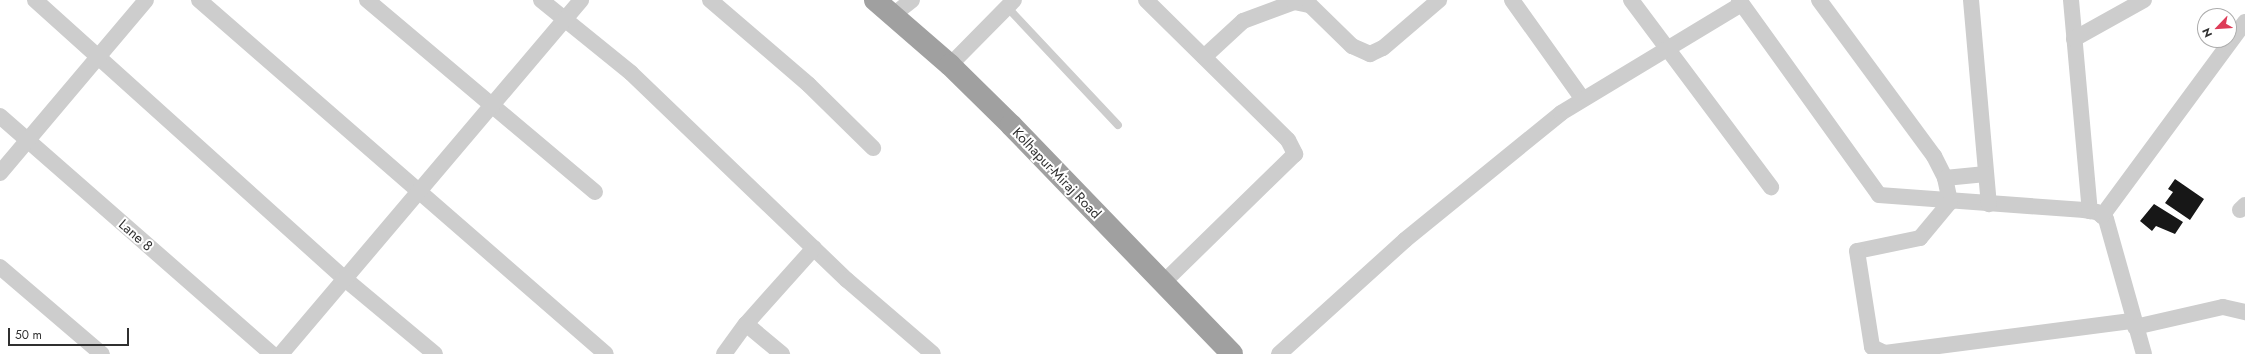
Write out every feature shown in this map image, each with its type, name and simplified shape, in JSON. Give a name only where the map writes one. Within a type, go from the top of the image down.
[{"type":"highway","name":"Kolhapur-Miraj Road","points":[[875,0],[950,65],[1232,354]]},
{"type":"street","points":[[35,0],[345,279],[435,354]]},
{"type":"street","points":[[0,173],[99,58],[146,0]]},
{"type":"street","points":[[200,0],[392,166],[418,193],[606,354]]},
{"type":"street","points":[[367,0],[490,107],[596,192]]},
{"type":"street","points":[[541,0],[631,73],[814,248],[933,354]]},
{"type":"street","points":[[281,354],[581,0]]},
{"type":"street","points":[[710,0],[809,85],[873,148]]},
{"type":"street","points":[[893,15],[912,0]]},
{"type":"street","points":[[1146,0],[1288,140],[1294,154],[1164,283]]},
{"type":"street","points":[[1204,57],[1251,16],[1294,2],[1303,1],[1317,11],[1352,46],[1370,54],[1383,48],[1439,0]]},
{"type":"street","points":[[1512,0],[1582,98]]},
{"type":"street","points":[[1631,0],[1771,187]]},
{"type":"street","points":[[1819,0],[1934,156],[1945,178],[1950,202]]},
{"type":"street","points":[[1972,0],[1989,204]]},
{"type":"street","points":[[2070,0],[2096,214]]},
{"type":"street","points":[[2074,39],[2144,0]]},
{"type":"street","points":[[1278,354],[1405,240],[1582,98],[1668,49],[1740,2],[1876,193],[1886,197],[1989,204],[2096,214],[2110,227],[2134,324],[2144,354]]},
{"type":"street","points":[[950,65],[1011,4]]},
{"type":"street","points":[[2096,214],[2245,22]]},
{"type":"street","name":"Lane 8","points":[[0,116],[272,354]]},
{"type":"street","points":[[1945,178],[1986,174]]},
{"type":"street","points":[[1950,202],[1920,238],[1857,251],[1872,347],[1885,353],[1917,351],[2134,324],[2223,307],[2245,312]]},
{"type":"street","points":[[724,354],[746,324],[814,248]]},
{"type":"street","points":[[0,267],[102,354]]},
{"type":"street","points":[[746,324],[782,354]]},
{"type":"lane","points":[[1011,4],[1118,125]]},
{"type":"building","points":[[2175,179],[2204,199],[2190,220],[2165,203],[2173,192],[2168,189]]},
{"type":"building","points":[[2154,204],[2183,222],[2175,234],[2156,226],[2152,231],[2140,221]]}]
